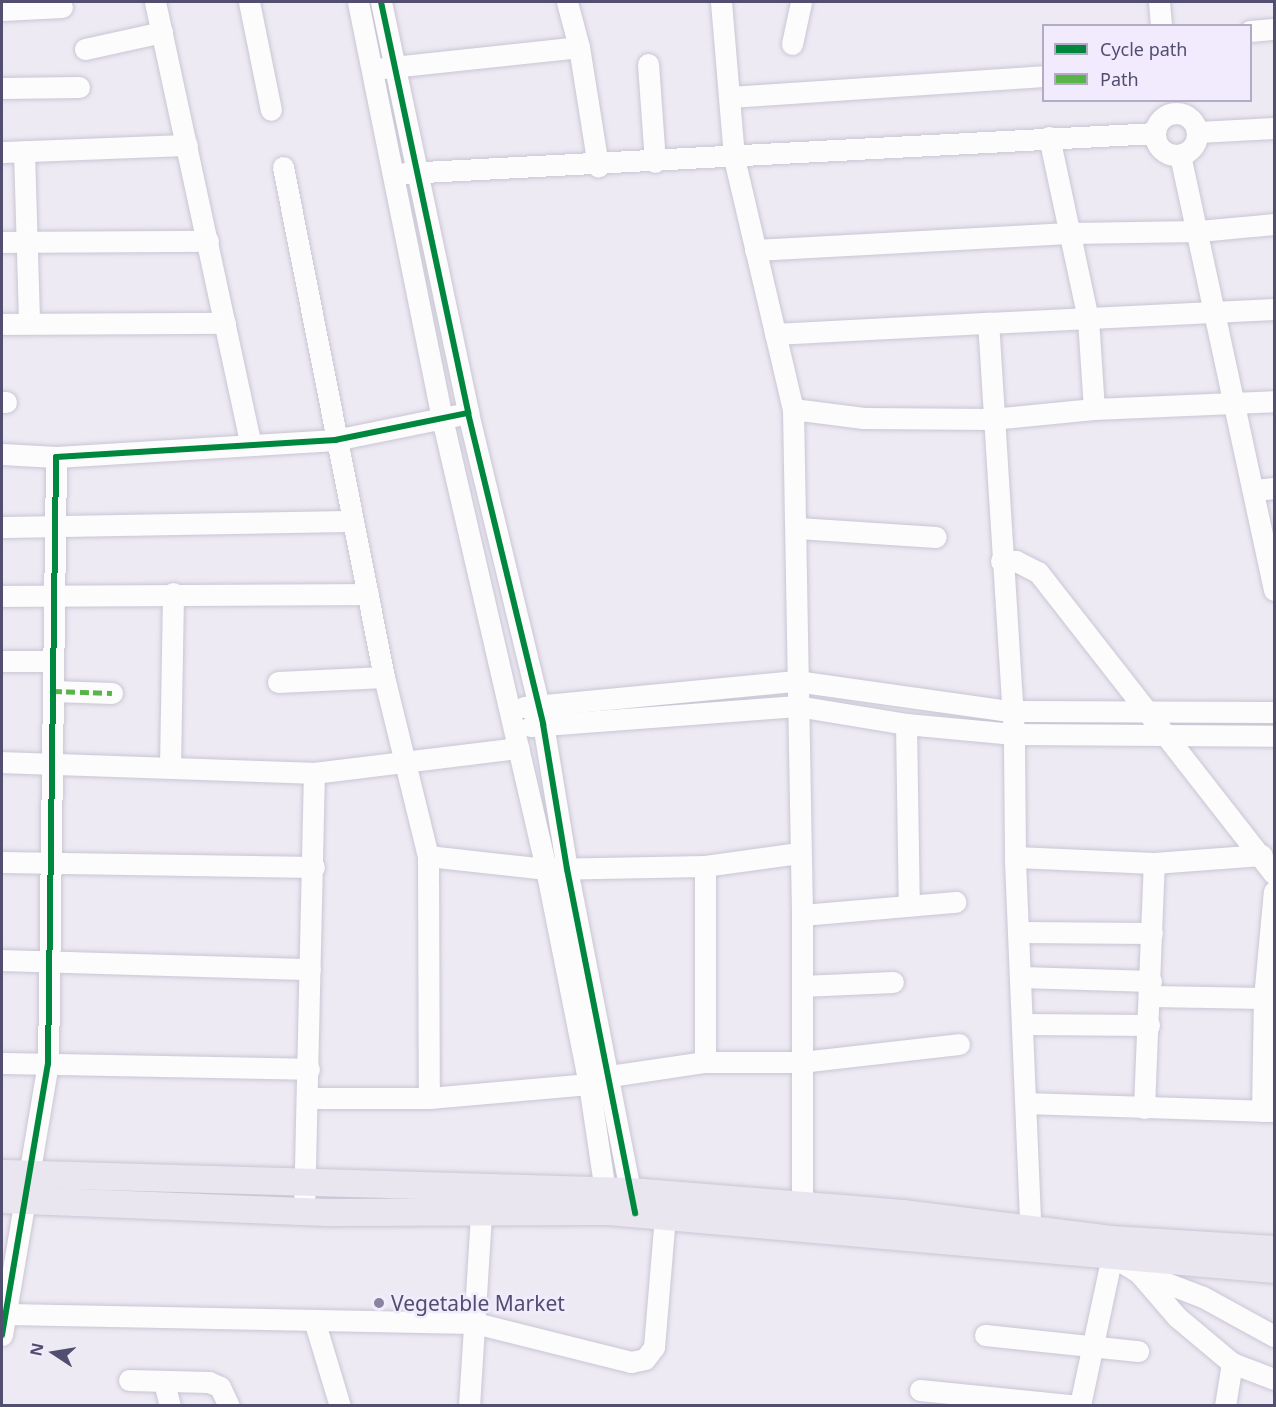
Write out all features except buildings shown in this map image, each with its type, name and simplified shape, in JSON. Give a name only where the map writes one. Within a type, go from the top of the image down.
[{"type":"main road","points":[[2,1173],[31,1172],[306,1182],[620,1202],[665,1216],[802,1216]]},
{"type":"main road","points":[[14,1200],[304,1211],[481,1213],[673,1198],[802,1216],[1031,1240],[1275,1249]]},
{"type":"main road","points":[[1031,1240],[1112,1256],[1275,1269]]},
{"type":"street","points":[[155,2],[252,445]]},
{"type":"street","points":[[249,2],[271,110]]},
{"type":"street","points":[[358,2],[442,418],[513,729],[556,869],[610,1076],[620,1202]]},
{"type":"street","points":[[381,2],[468,412],[540,715],[556,869],[589,1084],[620,1202]]},
{"type":"street","points":[[567,2],[579,47],[598,166]]},
{"type":"street","points":[[721,2],[734,158],[793,409],[798,528],[796,681],[802,915],[802,1216]]},
{"type":"street","points":[[792,44],[801,2]]},
{"type":"street","points":[[1159,2],[1161,24]]},
{"type":"street","points":[[2,10],[62,7]]},
{"type":"street","points":[[1252,31],[1275,29]]},
{"type":"street","points":[[85,49],[162,32]]},
{"type":"street","points":[[372,69],[579,47]]},
{"type":"street","points":[[648,64],[655,162]]},
{"type":"street","points":[[729,97],[1042,76]]},
{"type":"street","points":[[2,88],[79,87]]},
{"type":"street","points":[[1170,107],[1191,118],[1198,132],[1195,144],[1180,154],[1165,152],[1155,133],[1160,120],[1170,107]]},
{"type":"street","points":[[1198,132],[1275,128]]},
{"type":"street","points":[[392,174],[598,166],[1049,137],[1155,133]]},
{"type":"street","points":[[1049,137],[1088,319],[1094,409]]},
{"type":"street","points":[[2,152],[187,145]]},
{"type":"street","points":[[24,151],[29,322]]},
{"type":"street","points":[[1180,154],[1199,231],[1235,403],[1265,489],[1275,590]]},
{"type":"street","points":[[283,166],[351,521],[369,594],[384,677],[428,856],[429,1098]]},
{"type":"street","points":[[755,250],[1069,233],[1199,231],[1275,224]]},
{"type":"street","points":[[2,242],[208,241]]},
{"type":"street","points":[[775,334],[1088,319],[1215,310],[1275,309]]},
{"type":"street","points":[[2,324],[29,322],[225,323]]},
{"type":"street","points":[[988,322],[1010,711],[1014,734],[1015,857],[1028,1103],[1031,1240]]},
{"type":"street","points":[[793,409],[863,418],[992,419],[1094,409],[1275,401]]},
{"type":"street","points":[[2,454],[56,457],[335,440],[468,412]]},
{"type":"street","points":[[56,457],[56,594],[51,762],[48,1064],[31,1172],[14,1200],[3,1325],[314,1320],[475,1323],[631,1362],[645,1359],[654,1347],[665,1216]]},
{"type":"street","points":[[2,527],[351,521]]},
{"type":"street","points":[[798,528],[936,537]]},
{"type":"street","points":[[1001,561],[1016,561],[1038,572],[1145,712],[1275,874]]},
{"type":"street","points":[[2,596],[173,593],[369,594]]},
{"type":"street","points":[[170,767],[173,593]]},
{"type":"street","points":[[2,660],[53,661]]},
{"type":"street","points":[[278,682],[384,677]]},
{"type":"street","points":[[2,762],[314,773],[404,762],[513,729],[540,715],[796,681],[1010,711],[1275,712]]},
{"type":"street","points":[[53,691],[112,693]]},
{"type":"street","points":[[540,715],[797,706],[906,724],[1014,734],[1275,736]]},
{"type":"street","points":[[906,724],[909,904]]},
{"type":"street","points":[[304,1211],[309,1098],[314,773]]},
{"type":"street","points":[[428,856],[556,869],[705,866],[800,853]]},
{"type":"street","points":[[1015,857],[1154,863],[1262,855]]},
{"type":"street","points":[[2,862],[314,867]]},
{"type":"street","points":[[1144,1108],[1151,988],[1154,863]]},
{"type":"street","points":[[705,866],[705,1062]]},
{"type":"street","points":[[1028,1103],[1268,1111],[1264,998],[1275,891]]},
{"type":"street","points":[[802,915],[909,904],[955,902]]},
{"type":"street","points":[[1019,932],[1152,933]]},
{"type":"street","points":[[2,960],[310,969]]},
{"type":"street","points":[[1021,977],[1264,998]]},
{"type":"street","points":[[802,986],[893,982]]},
{"type":"street","points":[[1023,1024],[1149,1025]]},
{"type":"street","points":[[309,1098],[429,1098],[589,1084],[610,1076],[705,1062],[802,1062],[959,1044]]},
{"type":"street","points":[[2,1063],[309,1070]]},
{"type":"street","points":[[469,1406],[481,1213]]},
{"type":"street","points":[[920,1390],[1081,1406],[1112,1256],[1139,1273],[1195,1293],[1275,1336]]},
{"type":"street","points":[[1139,1273],[1177,1317],[1232,1363],[1275,1379]]},
{"type":"street","points":[[314,1320],[340,1406]]},
{"type":"street","points":[[985,1335],[1138,1351]]},
{"type":"street","points":[[1225,1406],[1232,1363]]},
{"type":"street","points":[[129,1380],[209,1382],[220,1387],[229,1406]]},
{"type":"street","points":[[164,1382],[170,1406]]},
{"type":"marked path","points":[[53,691],[112,693]]},
{"type":"cycle path","points":[[381,2],[468,413],[543,724],[567,869],[635,1213]]},
{"type":"cycle path","points":[[2,1335],[48,1064],[56,457],[335,440],[468,413]]},
{"type":"place","name":"Vegetable Market","points":[[379,1303]]}]
